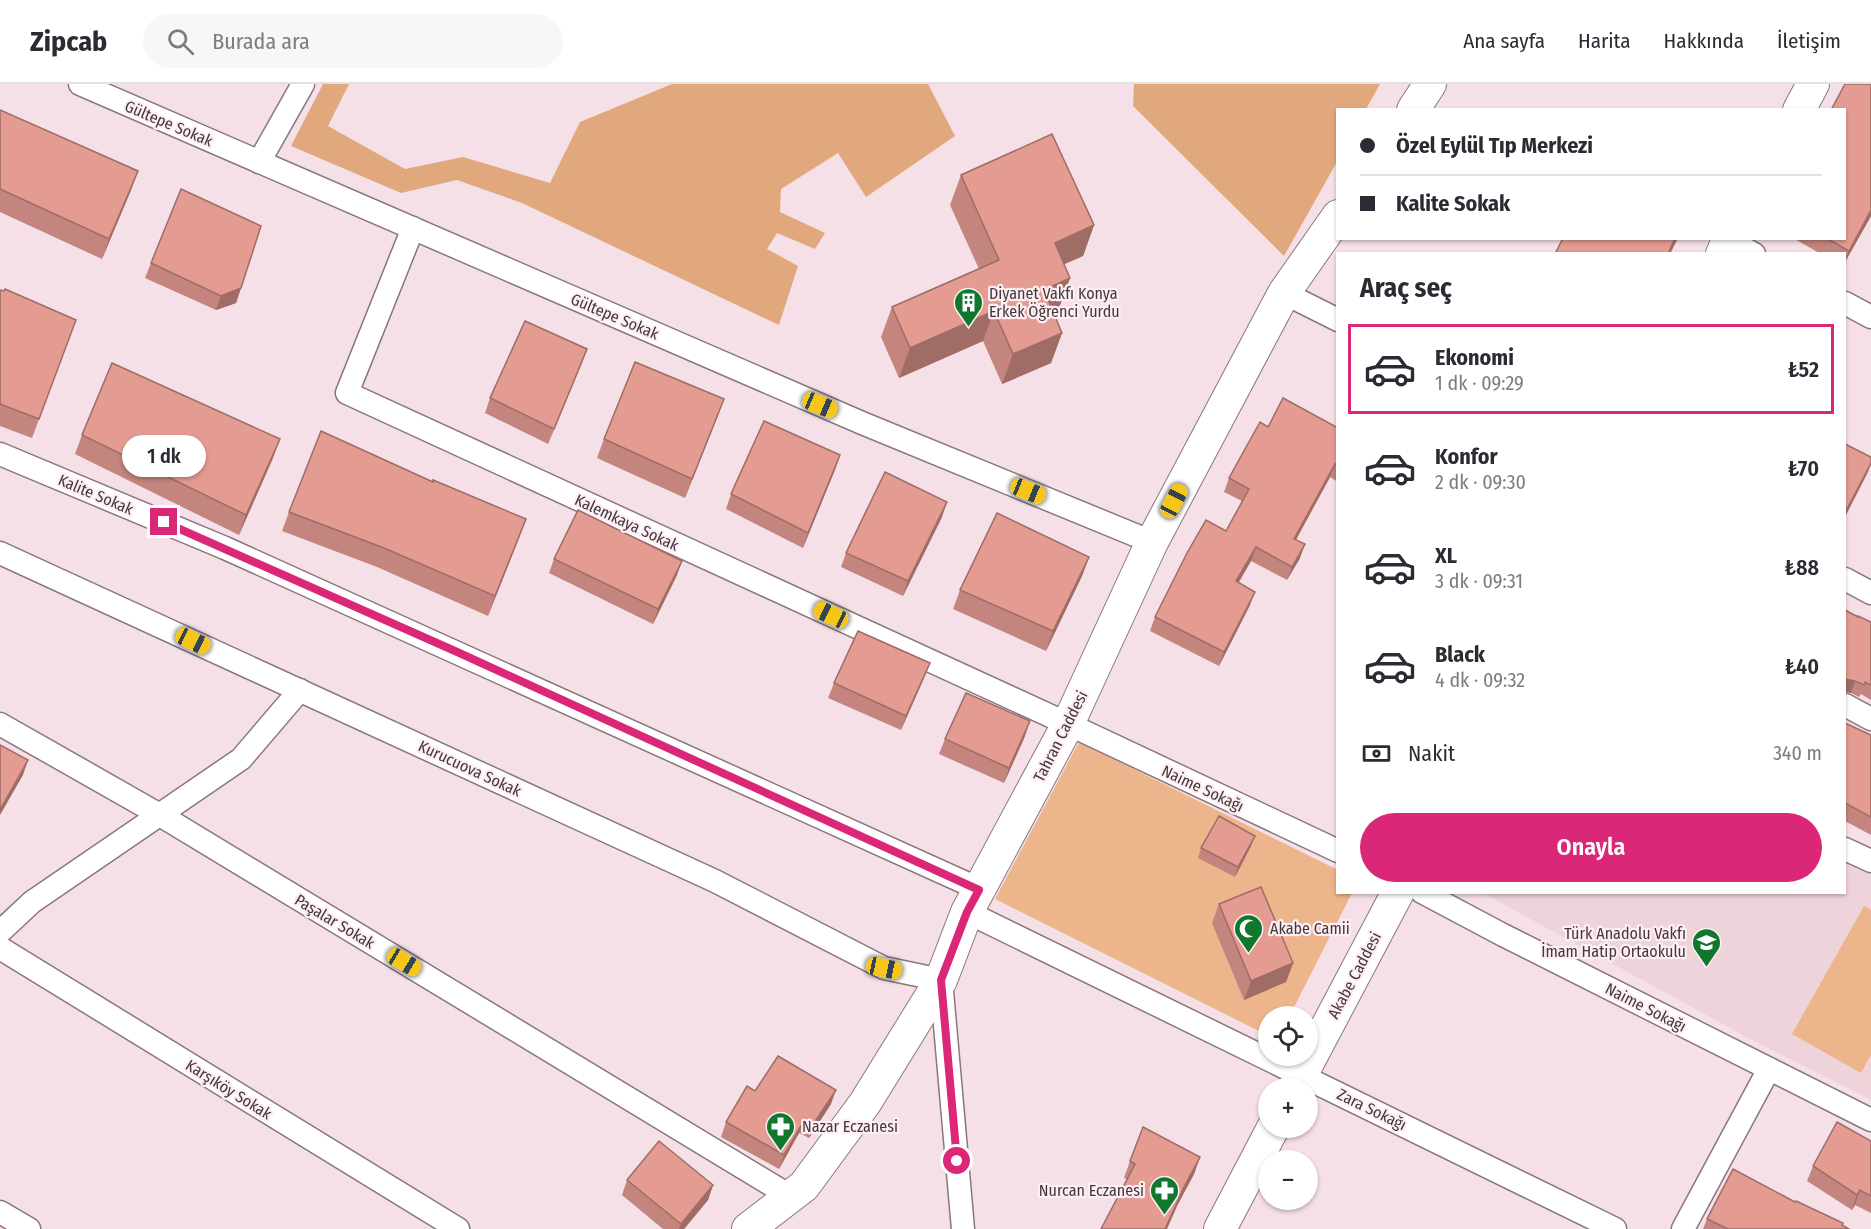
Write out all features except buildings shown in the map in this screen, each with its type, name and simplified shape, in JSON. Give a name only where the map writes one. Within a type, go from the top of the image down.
[{"type":"street","name":"Gültepe Sokak","points":[[80,84],[862,423],[1152,542]]},
{"type":"street","points":[[259,162],[303,84]]},
{"type":"street","points":[[1407,108],[1416,84]]},
{"type":"street","points":[[1414,108],[1430,84]]},
{"type":"street","points":[[1800,108],[1813,84]]},
{"type":"street","name":"Tahran Caddesi","points":[[748,1229],[804,1186],[865,1103],[941,980],[973,901],[1068,724],[1152,542],[1284,292],[1336,219]]},
{"type":"street","name":"Kalemkaya Sokak","points":[[413,228],[347,393],[1068,724]]},
{"type":"street","points":[[1284,292],[1336,319]]},
{"type":"street","points":[[1846,304],[1871,317]]},
{"type":"street","name":"Kalite Sokak","points":[[0,454],[225,548],[973,901]]},
{"type":"street","name":"Kurucuova Sokak","points":[[0,553],[715,880],[884,968],[941,980]]},
{"type":"street","points":[[1846,580],[1871,592]]},
{"type":"street","points":[[0,932],[32,902],[242,759],[300,690]]},
{"type":"street","points":[[1846,706],[1871,719]]},
{"type":"street","name":"Paşalar Sokak","points":[[0,724],[160,815],[790,1196]]},
{"type":"street","name":"Naime Sokağı","points":[[1068,724],[1336,850]]},
{"type":"street","points":[[1846,849],[1871,861]]},
{"type":"street","name":"Akabe Caddesi","points":[[1300,1078],[1397,894]]},
{"type":"street","name":"Naime Sokağı","points":[[1426,894],[1871,1120]]},
{"type":"street","name":"Zara Sokağı","points":[[973,901],[1291,1078]]},
{"type":"street","name":"Karşıköy Sokak","points":[[0,948],[458,1229]]},
{"type":"street","points":[[941,980],[963,1229]]},
{"type":"street","points":[[1683,1229],[1770,1069]]},
{"type":"street","name":"Zara Sokağı","points":[[1318,1091],[1615,1229]]},
{"type":"street","points":[[1220,1229],[1268,1138]]},
{"type":"street","points":[[0,1212],[29,1229]]},
{"type":"shaded area","points":[[323,84],[349,84],[328,126],[405,169],[463,157],[550,183],[580,122],[672,84],[928,84],[955,136],[866,197],[838,153],[781,189],[780,212],[825,233],[815,249],[777,233],[767,249],[798,266],[779,325],[522,203],[457,180],[401,193],[291,146]]},
{"type":"shaded area","points":[[1134,84],[1380,84],[1367,108],[1336,108],[1336,164],[1284,256],[1133,106]]},
{"type":"shaded area","points":[[1079,742],[1336,869],[1336,894],[1351,894],[1295,1006],[1258,1006],[1258,1030],[995,899]]},
{"type":"shaded area","name":"Türk Anadolu Vakfı İmam Hatip Ortaokulu","points":[[1846,862],[1871,874],[1871,1100],[1754,1041],[1485,894],[1846,894]]},
{"type":"shaded area","points":[[1864,906],[1871,910],[1871,1055],[1861,1073],[1792,1034]]},
{"type":"place","name":"Diyanet Vakfı Konya Erkek Öğrenci Yurdu","points":[[968,328]]},
{"type":"place","name":"Akabe Camii","points":[[1249,954]]},
{"type":"place","name":"Türk Anadolu Vakfı İmam Hatip Ortaokulu","points":[[1707,968]]},
{"type":"place","name":"Nazar Eczanesi","points":[[781,1152]]},
{"type":"place","name":"Nurcan Eczanesi","points":[[1165,1216]]},
{"type":"route","points":[[164,522],[455,651],[979,890],[967,912],[941,980],[957,1161]]}]
